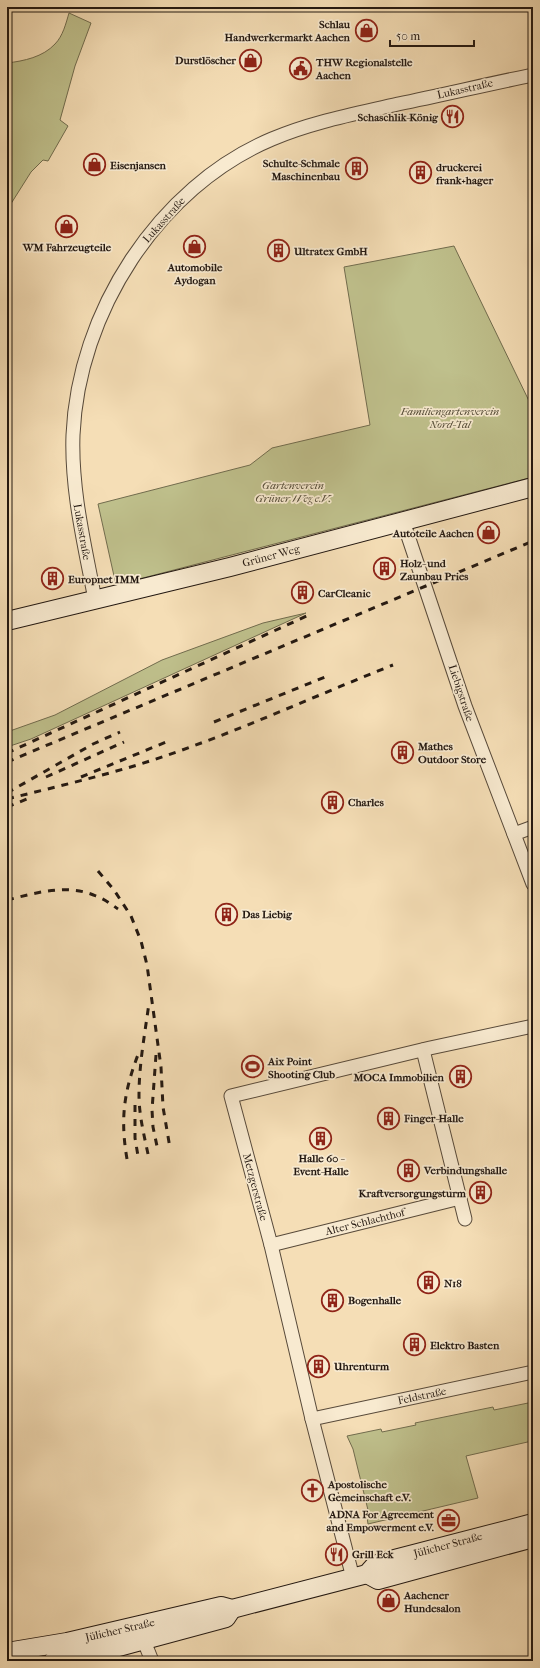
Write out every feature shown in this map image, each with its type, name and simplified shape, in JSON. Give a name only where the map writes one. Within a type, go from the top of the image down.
[{"type":"main road","name":"Grüner Weg","points":[[7,621],[230,567],[533,487]]},
{"type":"main road","name":"Jülicher Straße","points":[[53,1661],[221,1606],[232,1609],[360,1576],[375,1565],[533,1523]]},
{"type":"main road","name":"Jülicher Straße","points":[[360,1576],[378,1580],[533,1538]]},
{"type":"main road","name":"Jülicher Straße","points":[[7,1652],[67,1642],[141,1633]]},
{"type":"street","name":"Lukasstraße","points":[[95,600],[76,494],[73,437],[74,412],[90,345],[108,300],[128,264],[152,232],[184,197],[204,181],[243,154],[271,139],[330,119],[533,75]]},
{"type":"street","name":"Liebigstraße","points":[[403,521],[465,706],[533,884]]},
{"type":"street","points":[[514,834],[533,827]]},
{"type":"street","name":"Metzgerstraße","points":[[360,1576],[312,1419],[271,1245],[231,1096],[423,1050],[533,1026]]},
{"type":"street","points":[[423,1050],[465,1219]]},
{"type":"street","name":"Alter Schlachthof","points":[[271,1245],[460,1198]]},
{"type":"street","name":"Feldstraße","points":[[312,1419],[533,1372]]},
{"type":"street","points":[[141,1633],[152,1661]]},
{"type":"green space","points":[[69,13],[91,23],[75,66],[60,120],[68,126],[48,161],[43,160],[31,172],[7,210],[7,63],[33,58],[45,52],[55,44],[64,29]]},
{"type":"green space","points":[[454,246],[530,403],[533,402],[533,477],[116,585],[98,504],[250,465],[272,448],[370,425],[344,267]]},
{"type":"green space","points":[[306,613],[31,739],[7,747],[7,732],[55,715],[162,660],[263,623]]},
{"type":"green space","points":[[533,1402],[533,1443],[532,1441],[466,1456],[478,1498],[368,1524],[366,1511],[368,1510],[353,1449],[347,1436],[381,1429],[382,1432],[416,1425],[415,1423],[493,1407],[494,1410]]},
{"type":"railway","points":[[7,762],[533,541]]},
{"type":"railway","points":[[7,753],[311,614]]},
{"type":"railway","points":[[7,799],[115,772],[150,761],[212,739],[393,665]]},
{"type":"railway","points":[[214,722],[330,675]]},
{"type":"railway","points":[[7,793],[93,744],[120,732]]},
{"type":"railway","points":[[46,777],[124,742]]},
{"type":"railway","points":[[81,777],[166,742]]},
{"type":"railway","points":[[7,807],[27,799]]},
{"type":"railway","points":[[98,871],[114,890],[131,916],[141,941],[147,965],[161,1067],[163,1107],[170,1148]]},
{"type":"railway","points":[[7,900],[52,890],[74,890],[99,897],[118,909]]},
{"type":"railway","points":[[148,1154],[139,1102],[139,1083],[149,1003]]},
{"type":"railway","points":[[127,1159],[124,1130],[125,1105],[130,1079],[139,1052]]},
{"type":"railway","points":[[156,1055],[152,1110],[153,1127],[158,1151]]},
{"type":"railway","points":[[135,1105],[135,1138],[138,1156]]},
{"type":"place","name":"Schlau Handwerkermarkt Aachen","points":[[366,30]]},
{"type":"place","name":"Durstlöscher","points":[[251,60]]},
{"type":"place","name":"THW Regionalstelle Aachen","points":[[300,68]]},
{"type":"place","name":"Schaschlik-König","points":[[453,117]]},
{"type":"place","name":"Eisenjansen","points":[[94,165]]},
{"type":"place","name":"Schulte-Schmale Maschinenbau","points":[[356,169]]},
{"type":"place","name":"druckerei frank+hager","points":[[420,173]]},
{"type":"place","name":"WM Fahrzeugteile","points":[[67,227]]},
{"type":"place","name":"Automobile Aydogan","points":[[195,247]]},
{"type":"place","name":"Ultratex GmbH","points":[[279,251]]},
{"type":"place","name":"Autoteile Aachen","points":[[489,533]]},
{"type":"place","name":"Holz- und Zaunbau Pries","points":[[384,569]]},
{"type":"place","name":"Europnet IMM","points":[[53,579]]},
{"type":"place","name":"CarCleanic","points":[[302,593]]},
{"type":"place","name":"Mathes Outdoor Store","points":[[403,752]]},
{"type":"place","name":"Charles","points":[[332,802]]},
{"type":"place","name":"Das Liebig","points":[[227,914]]},
{"type":"place","name":"Aix Point Shooting Club","points":[[253,1067]]},
{"type":"place","name":"MOCA Immobilien","points":[[460,1077]]},
{"type":"place","name":"Finger-Halle","points":[[389,1118]]},
{"type":"place","name":"Halle 60 - Event-Halle","points":[[321,1138]]},
{"type":"place","name":"Verbindungshalle","points":[[408,1170]]},
{"type":"place","name":"Kraftversorgungsturm","points":[[481,1193]]},
{"type":"place","name":"N18","points":[[428,1283]]},
{"type":"place","name":"Bogenhalle","points":[[332,1300]]},
{"type":"place","name":"Elektro Basten","points":[[415,1345]]},
{"type":"place","name":"Uhrenturm","points":[[319,1366]]},
{"type":"place","name":"Apostolische Gemeinschaft e.V.","points":[[312,1490]]},
{"type":"place","name":"ADNA For Agreement and Empowerment e.V.","points":[[449,1520]]},
{"type":"place","name":"Grill Eck","points":[[337,1554]]},
{"type":"place","name":"Aachener Hundesalon","points":[[389,1601]]},
{"type":"park label","name":"Familiengartenverein Nord-Tal","points":[[450,417]]},
{"type":"park label","name":"Gartenverein Grüner Weg e.V.","points":[[293,491]]}]
